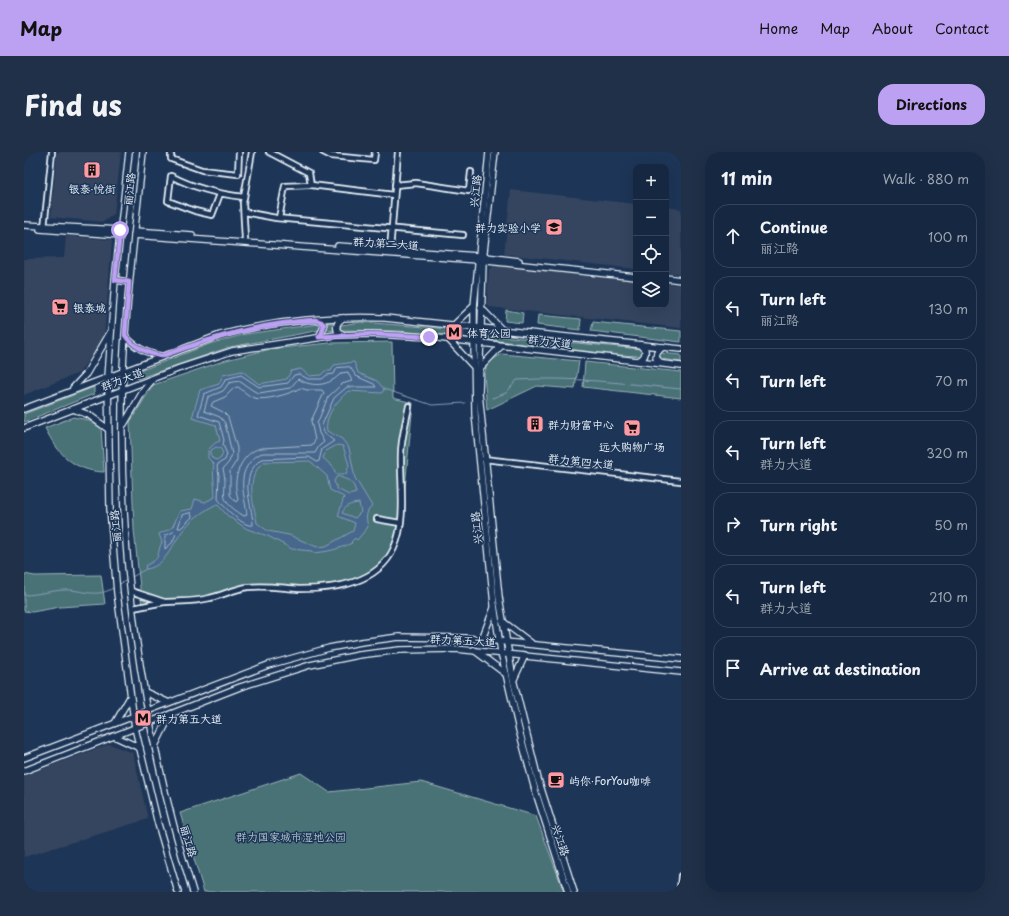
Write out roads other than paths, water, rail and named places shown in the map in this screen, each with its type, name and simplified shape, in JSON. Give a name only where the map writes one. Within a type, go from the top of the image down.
[{"type":"main road","name":"丽江路","points":[[129,152],[115,280],[108,376],[107,395],[110,510],[115,577],[135,728],[158,824],[178,892]]},
{"type":"main road","name":"丽江路","points":[[143,152],[129,282],[123,371],[124,508],[131,591],[147,710],[170,813],[193,892]]},
{"type":"main road","name":"兴江路","points":[[476,342],[480,328],[481,259],[489,152]]},
{"type":"main road","name":"兴江路","points":[[495,152],[474,306],[477,367],[477,414],[505,641],[538,778],[574,892]]},
{"type":"main road","points":[[24,225],[44,228],[120,233]]},
{"type":"main road","points":[[24,229],[44,228]]},
{"type":"main road","name":"群力第二大道","points":[[135,233],[245,239],[390,250],[633,276]]},
{"type":"main road","name":"群力第二大道","points":[[135,233],[481,259]]},
{"type":"main road","points":[[115,280],[129,282]]},
{"type":"main road","points":[[669,280],[681,281]]},
{"type":"main road","points":[[454,325],[474,306]]},
{"type":"main road","points":[[481,308],[502,330]]},
{"type":"main road","points":[[343,318],[338,322],[337,326],[338,332],[343,335]]},
{"type":"main road","name":"群力大道","points":[[24,409],[108,376],[220,335],[241,330],[315,320],[385,318],[681,349]]},
{"type":"main road","points":[[315,320],[324,325],[322,333],[319,337]]},
{"type":"main road","points":[[69,392],[86,374],[102,349],[112,329]]},
{"type":"main road","points":[[125,335],[137,346],[154,355],[162,356]]},
{"type":"main road","name":"群力大道","points":[[24,428],[107,395],[232,351],[319,337],[343,335],[400,335],[476,342],[681,366]]},
{"type":"main road","points":[[449,340],[477,367],[501,346]]},
{"type":"main road","points":[[638,361],[643,358],[645,354],[644,348],[639,345]]},
{"type":"main road","points":[[662,364],[656,358],[657,352],[663,347]]},
{"type":"main road","points":[[123,426],[144,390],[153,378]]},
{"type":"main road","points":[[73,409],[88,415],[108,429]]},
{"type":"main road","name":"兴江路","points":[[482,459],[494,608],[501,652],[535,790],[568,892]]},
{"type":"main road","points":[[482,639],[494,608]]},
{"type":"main road","points":[[502,621],[531,644]]},
{"type":"main road","name":"群力第五大道","points":[[24,758],[167,702],[268,665],[330,648],[399,637],[499,640],[681,659]]},
{"type":"main road","name":"群力第五大道","points":[[24,771],[240,687],[335,659],[400,650],[434,648],[501,652],[681,672]]},
{"type":"main road","points":[[474,650],[506,674]]},
{"type":"main road","points":[[514,679],[525,655]]},
{"type":"main road","points":[[145,692],[167,702]]},
{"type":"main road","points":[[115,723],[130,696]]},
{"type":"main road","points":[[155,746],[171,714]]},
{"type":"main road","points":[[114,736],[140,748]]},
{"type":"street","points":[[44,228],[52,152]]},
{"type":"street","points":[[171,152],[171,159],[202,170],[238,174],[239,152]]},
{"type":"street","points":[[245,239],[244,197],[252,152]]},
{"type":"street","points":[[269,152],[309,173],[311,185]]},
{"type":"street","points":[[323,152],[331,156],[374,160],[375,152]]},
{"type":"street","points":[[390,250],[398,152]]},
{"type":"street","points":[[395,185],[416,182],[469,191],[471,172]]},
{"type":"street","points":[[220,194],[212,215],[168,201],[171,176],[190,186],[220,194],[244,197]]},
{"type":"street","points":[[279,218],[285,186],[311,185],[394,195]]},
{"type":"street","points":[[244,212],[279,218],[463,235]]},
{"type":"street","points":[[133,608],[164,602],[209,598],[247,587],[267,585],[299,589],[336,587],[358,581],[373,573],[386,560],[394,548],[400,523],[402,506],[401,453],[409,406]]},
{"type":"street","name":"群力第四大道","points":[[482,459],[681,480]]},
{"type":"street","points":[[377,518],[400,523]]},
{"type":"street","points":[[131,591],[164,602]]},
{"type":"street","points":[[680,892],[681,876]]},
{"type":"water","points":[[354,362],[358,373],[377,381],[384,389],[382,393],[348,391],[336,404],[330,414],[327,425],[327,431],[342,439],[349,448],[355,478],[372,506],[368,511],[367,516],[368,527],[357,540],[355,538],[351,542],[352,543],[338,549],[323,552],[313,553],[312,551],[292,549],[268,536],[247,529],[228,516],[217,504],[192,520],[181,533],[163,560],[146,569],[145,566],[154,561],[158,556],[162,542],[159,534],[172,528],[180,511],[192,509],[195,499],[205,502],[215,497],[213,474],[214,464],[208,458],[208,450],[215,443],[220,441],[216,425],[192,418],[200,390],[219,384],[223,375],[242,371],[259,384],[287,379],[291,371],[301,369],[309,376],[321,375],[325,371],[331,371],[334,365]],"holes":[[[337,445],[343,446],[349,465],[346,474],[336,474],[333,467],[323,458],[326,451]],[[216,447],[221,449],[223,453],[221,458],[218,460],[213,459],[210,454],[211,450]],[[310,461],[327,476],[330,490],[344,497],[338,516],[355,523],[353,531],[326,546],[317,547],[289,535],[268,531],[257,523],[252,498],[252,483],[257,469],[263,462]],[[337,476],[347,480],[352,483],[356,493],[349,495],[337,489],[334,481]],[[359,503],[361,512],[355,518],[342,513],[349,505]]]},
{"type":"waterway","points":[[492,398],[506,393],[517,380],[579,380],[681,389]]},
{"type":"waterway","points":[[384,389],[432,405],[465,403]]},
{"type":"waterway","points":[[132,577],[146,569]]},
{"type":"waterway","points":[[118,585],[127,580]]},
{"type":"waterway","points":[[24,595],[65,590],[98,593],[108,591],[113,588]]},
{"type":"place","name":"银泰·悦街","points":[[92,170]]},
{"type":"place","name":"群力实验小学","points":[[554,227]]},
{"type":"place","name":"银泰城","points":[[60,307]]},
{"type":"place","name":"体育公园","points":[[454,332]]},
{"type":"place","name":"群力财富中心","points":[[535,424]]},
{"type":"place","name":"远大购物广场","points":[[632,428]]},
{"type":"place","name":"群力第五大道","points":[[143,718]]},
{"type":"place","name":"屿你·ForYou咖啡","points":[[556,780]]},
{"type":"park label","name":"群力国家城市湿地公园","points":[[291,836]]}]
